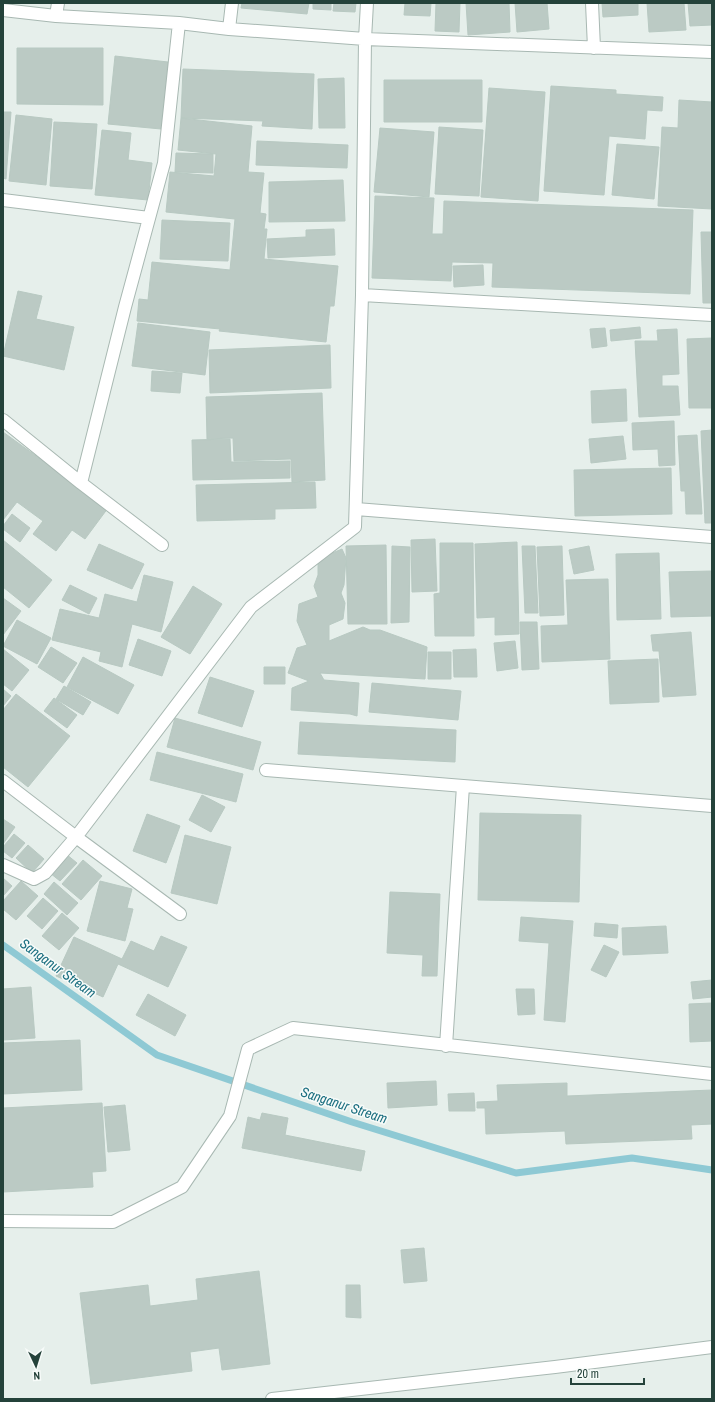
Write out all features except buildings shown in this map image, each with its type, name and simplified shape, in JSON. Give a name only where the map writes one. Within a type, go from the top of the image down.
[{"type":"street","points":[[56,16],[58,3]]},
{"type":"street","points":[[229,29],[232,3]]},
{"type":"street","points":[[3,865],[34,879],[44,873],[76,837],[250,607],[355,527],[362,295],[365,39],[367,3]]},
{"type":"street","points":[[592,3],[594,48]]},
{"type":"street","points":[[3,10],[56,16],[179,23],[229,29],[365,39],[712,52]]},
{"type":"street","points":[[81,483],[125,306],[164,163],[179,23]]},
{"type":"street","points":[[3,200],[149,218]]},
{"type":"street","points":[[362,295],[712,315]]},
{"type":"street","points":[[3,420],[81,483],[162,545]]},
{"type":"street","points":[[356,509],[712,537]]},
{"type":"street","points":[[266,770],[712,806]]},
{"type":"street","points":[[3,781],[180,914]]},
{"type":"street","points":[[446,1046],[463,786]]},
{"type":"street","points":[[3,1221],[113,1222],[182,1187],[230,1116],[248,1049],[293,1028],[712,1074]]},
{"type":"street","points":[[272,1399],[563,1366],[712,1347]]},
{"type":"waterway","name":"Sanganur Stream","points":[[3,945],[157,1055],[352,1122],[516,1173],[632,1158],[712,1170]]}]
